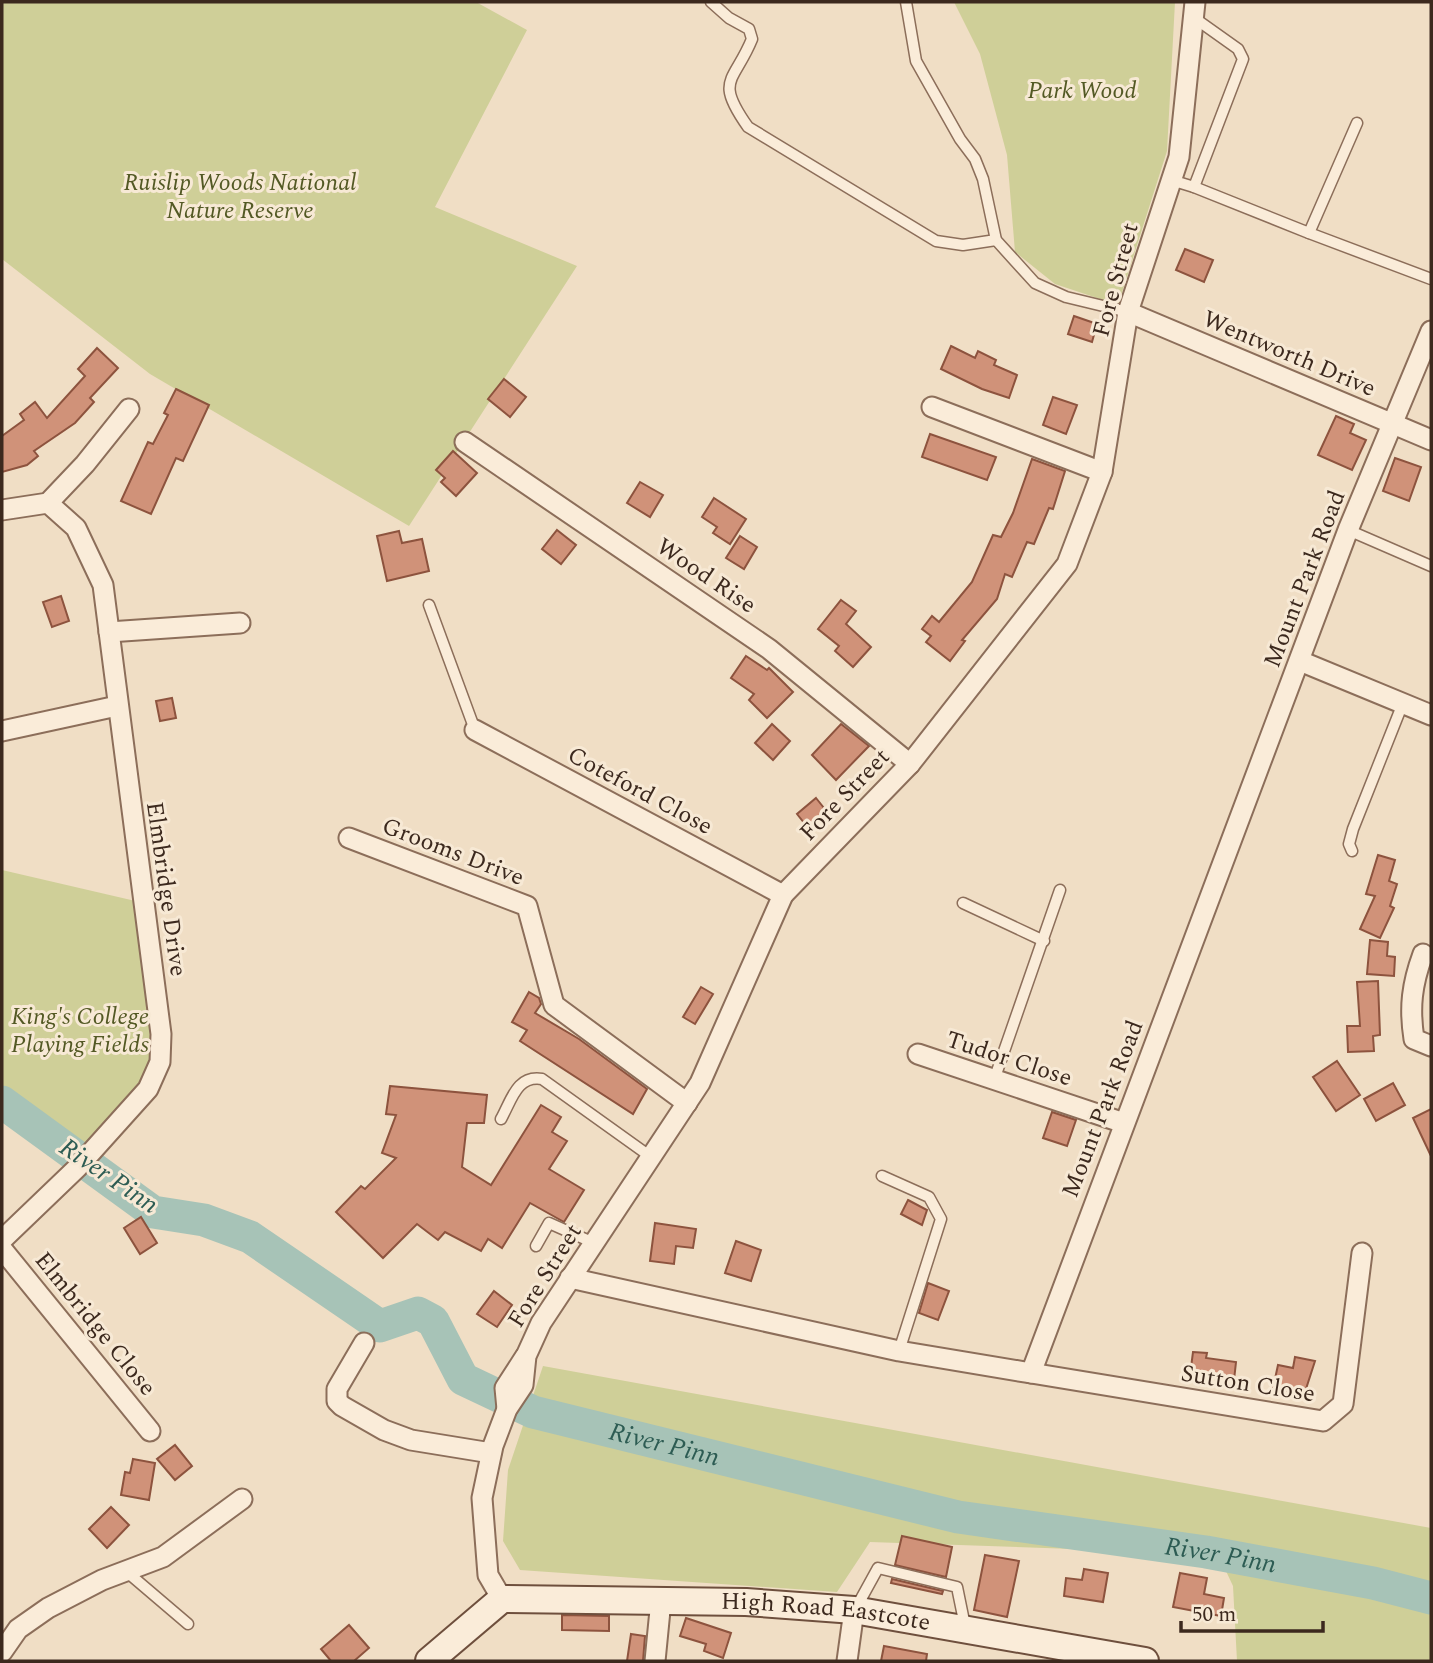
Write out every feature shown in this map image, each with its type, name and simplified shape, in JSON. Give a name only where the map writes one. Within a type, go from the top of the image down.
[{"type":"main road","name":"High Road Eastcote","points":[[502,1600],[746,1602],[854,1610],[1146,1661]]},
{"type":"main road","points":[[429,1661],[502,1600]]},
{"type":"street","name":"Fore Street","points":[[502,1600],[488,1575],[482,1498],[492,1453],[509,1400],[523,1385],[526,1356],[541,1323],[700,1083],[783,895],[910,764],[1067,564],[1102,472],[1128,312],[1179,157],[1194,9]]},
{"type":"street","name":"Wentworth Drive","points":[[1128,312],[1431,440]]},
{"type":"street","name":"Mount Park Road","points":[[1031,1373],[1348,530],[1431,331]]},
{"type":"street","points":[[932,407],[1102,472]]},
{"type":"street","points":[[2,510],[48,503],[129,409]]},
{"type":"street","name":"Wood Rise","points":[[465,442],[769,649],[910,764]]},
{"type":"street","name":"Elmbridge Drive","points":[[2,1240],[77,1168],[110,1132],[155,1078],[160,1062],[161,1034],[103,585],[76,528],[48,503]]},
{"type":"street","points":[[109,632],[240,623]]},
{"type":"street","points":[[1300,661],[1431,715]]},
{"type":"street","points":[[2,732],[117,706]]},
{"type":"street","name":"Coteford Close","points":[[475,730],[783,895]]},
{"type":"street","name":"Grooms Drive","points":[[349,838],[527,906],[554,1005],[687,1103]]},
{"type":"street","points":[[1423,954],[1412,985],[1410,1012],[1414,1039],[1431,1046]]},
{"type":"street","name":"Tudor Close","points":[[918,1054],[1124,1123]]},
{"type":"street","name":"Elmbridge Close","points":[[2,1249],[150,1431]]},
{"type":"street","name":"Sutton Close","points":[[1031,1373],[1323,1421],[1343,1404],[1362,1253]]},
{"type":"street","points":[[570,1278],[899,1351],[1031,1373]]},
{"type":"street","points":[[364,1343],[337,1389],[337,1401],[342,1406],[384,1430],[411,1440],[492,1453]]},
{"type":"street","points":[[2,1652],[18,1629],[48,1608],[163,1557],[242,1499]]},
{"type":"street","points":[[655,1661],[662,1600]]},
{"type":"street","points":[[847,1661],[854,1610]]},
{"type":"lane","points":[[711,2],[729,18],[749,29],[751,39],[731,74],[728,88],[731,100],[748,127],[936,242],[963,246],[996,240]]},
{"type":"lane","points":[[906,2],[916,61],[960,139],[975,159],[983,178],[996,240],[1035,283],[1066,297],[1128,312]]},
{"type":"lane","points":[[1194,9],[1238,49],[1243,59],[1194,187]]},
{"type":"lane","points":[[1309,233],[1357,123]]},
{"type":"lane","points":[[1171,180],[1431,279]]},
{"type":"lane","points":[[1348,530],[1431,565]]},
{"type":"lane","points":[[429,605],[475,730]]},
{"type":"lane","points":[[1352,851],[1349,844],[1353,829],[1404,703]]},
{"type":"lane","points":[[994,1080],[1060,890]]},
{"type":"lane","points":[[963,903],[1044,941]]},
{"type":"lane","points":[[501,1119],[521,1082],[531,1077],[542,1079],[651,1157]]},
{"type":"lane","points":[[882,1176],[929,1197],[941,1219],[899,1351]]},
{"type":"lane","points":[[536,1246],[549,1223],[594,1243]]},
{"type":"lane","points":[[854,1610],[878,1568],[957,1587],[965,1630]]},
{"type":"lane","points":[[127,1572],[188,1624]]},
{"type":"green space","name":"Ruislip Woods National Nature Reserve","points":[[2,2],[476,2],[527,30],[435,207],[577,266],[409,526],[150,374],[2,259]]},
{"type":"green space","name":"Park Wood","points":[[954,2],[1175,2],[1167,151],[1118,305],[1055,284],[1015,252],[1007,155],[980,54]]},
{"type":"green space","name":"King's College Playing Fields","points":[[2,870],[144,903],[160,1062],[91,1153],[2,1085]]},
{"type":"green space","points":[[543,1366],[1431,1528],[1431,1661],[1237,1661],[1233,1586],[1218,1554],[870,1542],[837,1592],[520,1570],[503,1541],[508,1470]]},
{"type":"building","points":[[1185,249],[1213,260],[1204,282],[1176,270]]},
{"type":"building","points":[[1074,316],[1097,324],[1092,342],[1068,334]]},
{"type":"building","points":[[951,346],[975,358],[978,351],[996,360],[994,365],[1017,375],[1009,398],[982,389],[941,369]]},
{"type":"building","points":[[97,348],[118,368],[90,398],[94,402],[75,423],[34,451],[38,456],[27,465],[2,472],[2,436],[24,420],[20,414],[35,402],[47,418],[85,376],[78,369]]},
{"type":"building","points":[[504,379],[526,397],[510,417],[488,399]]},
{"type":"building","points":[[176,389],[209,405],[183,461],[176,458],[151,514],[121,501],[148,442],[153,444],[168,415],[164,413]]},
{"type":"building","points":[[1053,397],[1077,405],[1066,434],[1043,425]]},
{"type":"building","points":[[1336,416],[1354,424],[1350,433],[1366,440],[1352,470],[1318,455]]},
{"type":"building","points":[[930,434],[996,457],[987,480],[922,457]]},
{"type":"building","points":[[453,451],[477,473],[456,496],[441,482],[445,478],[436,470]]},
{"type":"building","points":[[1395,458],[1421,467],[1409,501],[1383,491]]},
{"type":"building","points":[[1032,459],[1065,471],[1053,509],[1049,508],[1034,544],[1027,542],[1012,577],[1005,574],[997,599],[962,640],[965,641],[950,661],[926,642],[931,636],[922,629],[932,616],[939,622],[972,582],[993,535],[1001,537],[1013,513]]},
{"type":"building","points":[[640,482],[663,495],[650,517],[627,503]]},
{"type":"building","points":[[714,498],[746,519],[730,544],[713,533],[717,527],[702,517]]},
{"type":"building","points":[[557,530],[576,545],[561,564],[542,549]]},
{"type":"building","points":[[399,531],[402,543],[422,539],[429,571],[387,581],[377,536]]},
{"type":"building","points":[[740,536],[757,547],[744,569],[726,558]]},
{"type":"building","points":[[61,596],[69,621],[52,627],[43,602]]},
{"type":"building","points":[[841,600],[856,611],[846,624],[871,647],[853,667],[835,651],[839,646],[818,629]]},
{"type":"building","points":[[746,656],[767,670],[769,668],[793,692],[767,718],[749,700],[754,694],[731,678]]},
{"type":"building","points":[[172,698],[176,718],[160,721],[156,701]]},
{"type":"building","points":[[772,724],[790,741],[773,760],[755,743]]},
{"type":"building","points":[[841,724],[869,746],[836,780],[812,755]]},
{"type":"building","points":[[816,798],[828,813],[809,829],[797,814]]},
{"type":"building","points":[[1378,855],[1395,860],[1389,881],[1397,884],[1390,906],[1394,908],[1380,938],[1360,929],[1375,896],[1366,894]]},
{"type":"building","points":[[1370,940],[1388,942],[1387,956],[1395,957],[1394,976],[1367,974]]},
{"type":"building","points":[[1378,981],[1380,1035],[1373,1036],[1374,1051],[1348,1052],[1347,1026],[1360,1026],[1357,982]]},
{"type":"building","points":[[701,987],[713,994],[695,1024],[683,1017]]},
{"type":"building","points":[[529,992],[539,998],[541,1004],[535,1013],[579,1039],[647,1089],[633,1114],[520,1041],[527,1030],[512,1022]]},
{"type":"building","points":[[1337,1061],[1360,1095],[1336,1111],[1313,1077]]},
{"type":"building","points":[[1393,1083],[1405,1105],[1376,1121],[1364,1099]]},
{"type":"building","points":[[390,1086],[487,1095],[484,1123],[467,1123],[462,1167],[491,1185],[541,1105],[561,1117],[552,1132],[567,1141],[549,1169],[584,1190],[564,1222],[530,1203],[502,1248],[488,1239],[481,1251],[445,1232],[438,1240],[417,1224],[383,1258],[336,1212],[361,1186],[365,1189],[396,1158],[382,1153],[396,1115],[386,1114]]},
{"type":"building","points":[[1431,1109],[1431,1156],[1413,1118]]},
{"type":"building","points":[[1052,1112],[1076,1120],[1067,1146],[1043,1138]]},
{"type":"building","points":[[908,1200],[927,1210],[922,1225],[901,1214]]},
{"type":"building","points":[[141,1217],[157,1243],[140,1254],[124,1228]]},
{"type":"building","points":[[655,1223],[696,1229],[693,1248],[676,1246],[674,1264],[650,1261]]},
{"type":"building","points":[[736,1241],[761,1250],[751,1281],[725,1273]]},
{"type":"building","points":[[928,1283],[949,1291],[938,1320],[919,1313]]},
{"type":"building","points":[[494,1291],[512,1305],[497,1327],[477,1314]]},
{"type":"building","points":[[1193,1352],[1207,1353],[1206,1358],[1236,1362],[1234,1380],[1190,1375]]},
{"type":"building","points":[[1295,1357],[1315,1361],[1304,1395],[1273,1388],[1278,1365],[1293,1368]]},
{"type":"building","points":[[175,1445],[192,1466],[175,1480],[157,1459]]},
{"type":"building","points":[[133,1459],[155,1463],[149,1500],[121,1495],[125,1472],[130,1473]]},
{"type":"building","points":[[111,1507],[129,1525],[107,1548],[89,1529]]},
{"type":"building","points":[[902,1536],[952,1547],[946,1577],[895,1565]]},
{"type":"building","points":[[985,1555],[1019,1561],[1007,1617],[974,1610]]},
{"type":"building","points":[[1084,1569],[1108,1573],[1103,1602],[1064,1596],[1066,1578],[1082,1580]]},
{"type":"building","points":[[1180,1573],[1207,1578],[1204,1594],[1224,1598],[1221,1616],[1173,1607]]},
{"type":"building","points":[[892,1579],[943,1591],[942,1594],[891,1583]]},
{"type":"building","points":[[562,1615],[609,1616],[609,1631],[562,1630]]},
{"type":"building","points":[[686,1618],[731,1633],[723,1658],[704,1651],[706,1644],[680,1636]]},
{"type":"building","points":[[349,1625],[369,1648],[354,1661],[331,1661],[321,1649]]},
{"type":"building","points":[[631,1634],[645,1636],[643,1661],[627,1661]]},
{"type":"building","points":[[884,1646],[927,1654],[926,1661],[881,1661]]},
{"type":"waterway","name":"River Pinn","points":[[2,1102],[153,1212],[204,1220],[250,1237],[380,1326],[418,1313],[433,1321],[463,1379],[533,1412],[958,1517],[1206,1552],[1373,1583],[1431,1598]]}]
